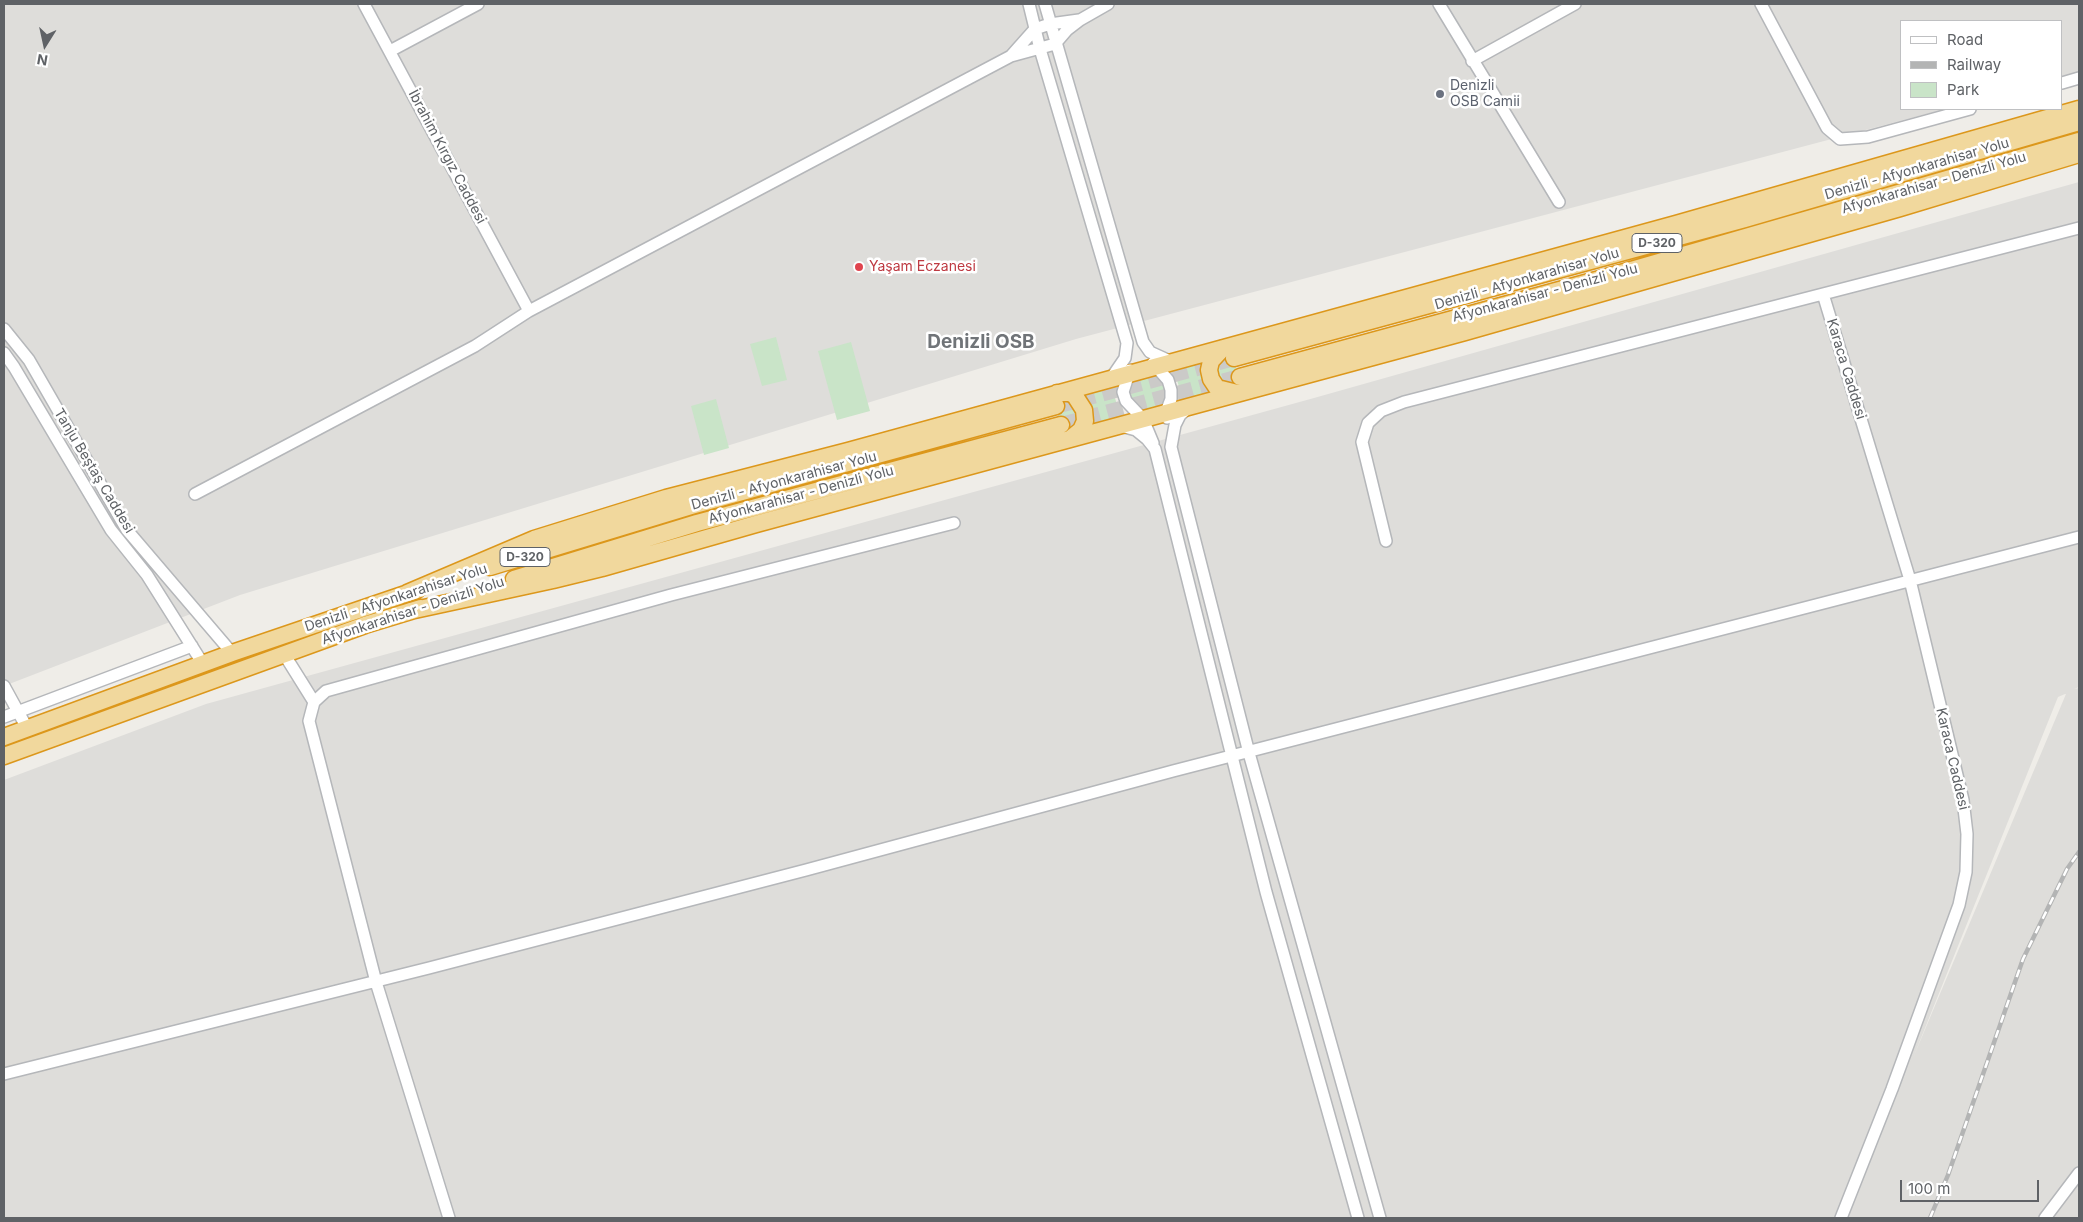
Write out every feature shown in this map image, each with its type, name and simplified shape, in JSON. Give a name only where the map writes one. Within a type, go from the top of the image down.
[{"type":"highway","points":[[1131,372],[1172,362],[1228,353],[2079,109]]},
{"type":"highway","name":"Denizli - Afyonkarahisar Yolu","points":[[1228,353],[1735,222],[2079,122]]},
{"type":"highway","name":"Afyonkarahisar - Denizli Yolu","points":[[1238,385],[2079,141]]},
{"type":"highway","points":[[1228,353],[1210,361],[1211,379],[1217,388],[1238,385],[1614,290],[1900,208],[2079,154]]},
{"type":"highway","name":"Denizli - Afyonkarahisar Yolu","points":[[4,737],[232,652],[407,593],[691,506],[1055,399],[1112,377],[1131,372]]},
{"type":"highway","points":[[410,611],[602,568],[756,524],[1143,419],[1191,405],[1238,385]]},
{"type":"highway","points":[[1055,399],[1070,394],[1075,396],[1084,410],[1085,421],[1083,426],[1070,439]]},
{"type":"highway","name":"Afyonkarahisar - Denizli Yolu","points":[[4,756],[284,654],[410,611],[696,523],[1061,425]]},
{"type":"street","name":"İbrahim Kırgız Caddesi","points":[[364,4],[529,311]]},
{"type":"street","points":[[390,51],[478,4]]},
{"type":"street","points":[[1029,4],[1040,49],[1127,343],[1131,372],[1125,382],[1123,392],[1126,401],[1143,419],[1155,449],[1230,756],[1266,892],[1358,1218]]},
{"type":"street","points":[[1045,4],[1055,44],[1143,342],[1154,366],[1168,380],[1171,390],[1166,412],[1171,447],[1249,752],[1380,1218]]},
{"type":"street","points":[[194,494],[475,346],[529,311],[1011,56],[1055,44],[1067,30],[1080,20],[1108,4]]},
{"type":"street","points":[[1439,4],[1472,61],[1552,188],[1558,202]]},
{"type":"street","points":[[1472,61],[1575,4]]},
{"type":"street","points":[[1761,4],[1827,128],[1840,140],[1868,138],[1966,110]]},
{"type":"street","points":[[1011,56],[1035,29],[1050,24],[1080,20]]},
{"type":"street","points":[[2063,83],[2079,78]]},
{"type":"street","points":[[1386,541],[1362,442],[1368,424],[1381,411],[1404,402],[2079,228]]},
{"type":"street","name":"Karaca Caddesi","points":[[1823,294],[1910,580],[1963,800],[1967,834],[1966,872],[1956,914],[1892,1089],[1841,1218]]},
{"type":"street","name":"Tanju Beştaş Caddesi","points":[[4,329],[29,360],[127,530],[232,652]]},
{"type":"street","points":[[1143,342],[1150,352],[1172,362]]},
{"type":"street","points":[[1112,377],[1125,358],[1127,343]]},
{"type":"street","name":"Tanju Beştaş Caddesi","points":[[4,353],[9,368],[111,530],[147,575],[204,664]]},
{"type":"street","points":[[9,368],[29,360]]},
{"type":"street","points":[[1171,447],[1175,425],[1180,415],[1191,405]]},
{"type":"street","points":[[1119,425],[1136,430],[1155,449]]},
{"type":"street","points":[[449,1218],[376,982],[309,721],[314,702],[326,691],[336,688],[671,595],[954,523]]},
{"type":"street","points":[[4,1074],[376,982],[806,870],[1230,756],[2079,537]]},
{"type":"street","points":[[4,717],[192,646]]},
{"type":"street","points":[[284,654],[314,702]]},
{"type":"street","points":[[4,686],[27,728]]},
{"type":"street","points":[[2046,1218],[2079,1173]]},
{"type":"shaded area","points":[[4,4],[2079,4],[2079,72],[2063,77],[2063,20],[1900,20],[1900,110],[1941,110],[1076,339],[240,595],[4,686]]},
{"type":"shaded area","points":[[2079,182],[2079,687],[2074,689],[2079,688],[2079,1218],[4,1218],[4,780],[206,704],[1314,398]],"holes":[[[2066,694],[1913,1058],[2058,697]]]},
{"type":"green space","points":[[776,337],[787,380],[762,386],[750,344]]},
{"type":"green space","points":[[851,342],[870,411],[837,420],[818,351]]},
{"type":"green space","points":[[1232,351],[1240,386],[1221,385],[1215,366]]},
{"type":"green space","points":[[1204,359],[1216,393],[1184,402],[1173,368]]},
{"type":"green space","points":[[1148,376],[1155,377],[1160,381],[1164,386],[1164,400],[1160,405],[1155,409],[1148,410],[1141,409],[1136,405],[1132,400],[1131,393],[1132,386],[1136,381],[1141,377]]},
{"type":"green space","points":[[1111,384],[1121,419],[1088,428],[1078,393]]},
{"type":"green space","points":[[1063,398],[1074,402],[1079,411],[1075,428],[1063,433],[1054,400]]},
{"type":"green space","points":[[716,399],[729,448],[704,455],[691,406]]},
{"type":"tunnel","points":[[1056,406],[1234,358]]},
{"type":"tunnel","points":[[1061,425],[1240,377]]},
{"type":"railway","points":[[1930,1218],[1948,1175],[2023,959],[2067,869],[2079,852]]},
{"type":"place","name":"Denizli OSB Camii","points":[[1440,94]]},
{"type":"place","name":"Yaşam Eczanesi","points":[[859,267]]},
{"type":"district","name":"Denizli OSB","points":[[981,342]]}]
